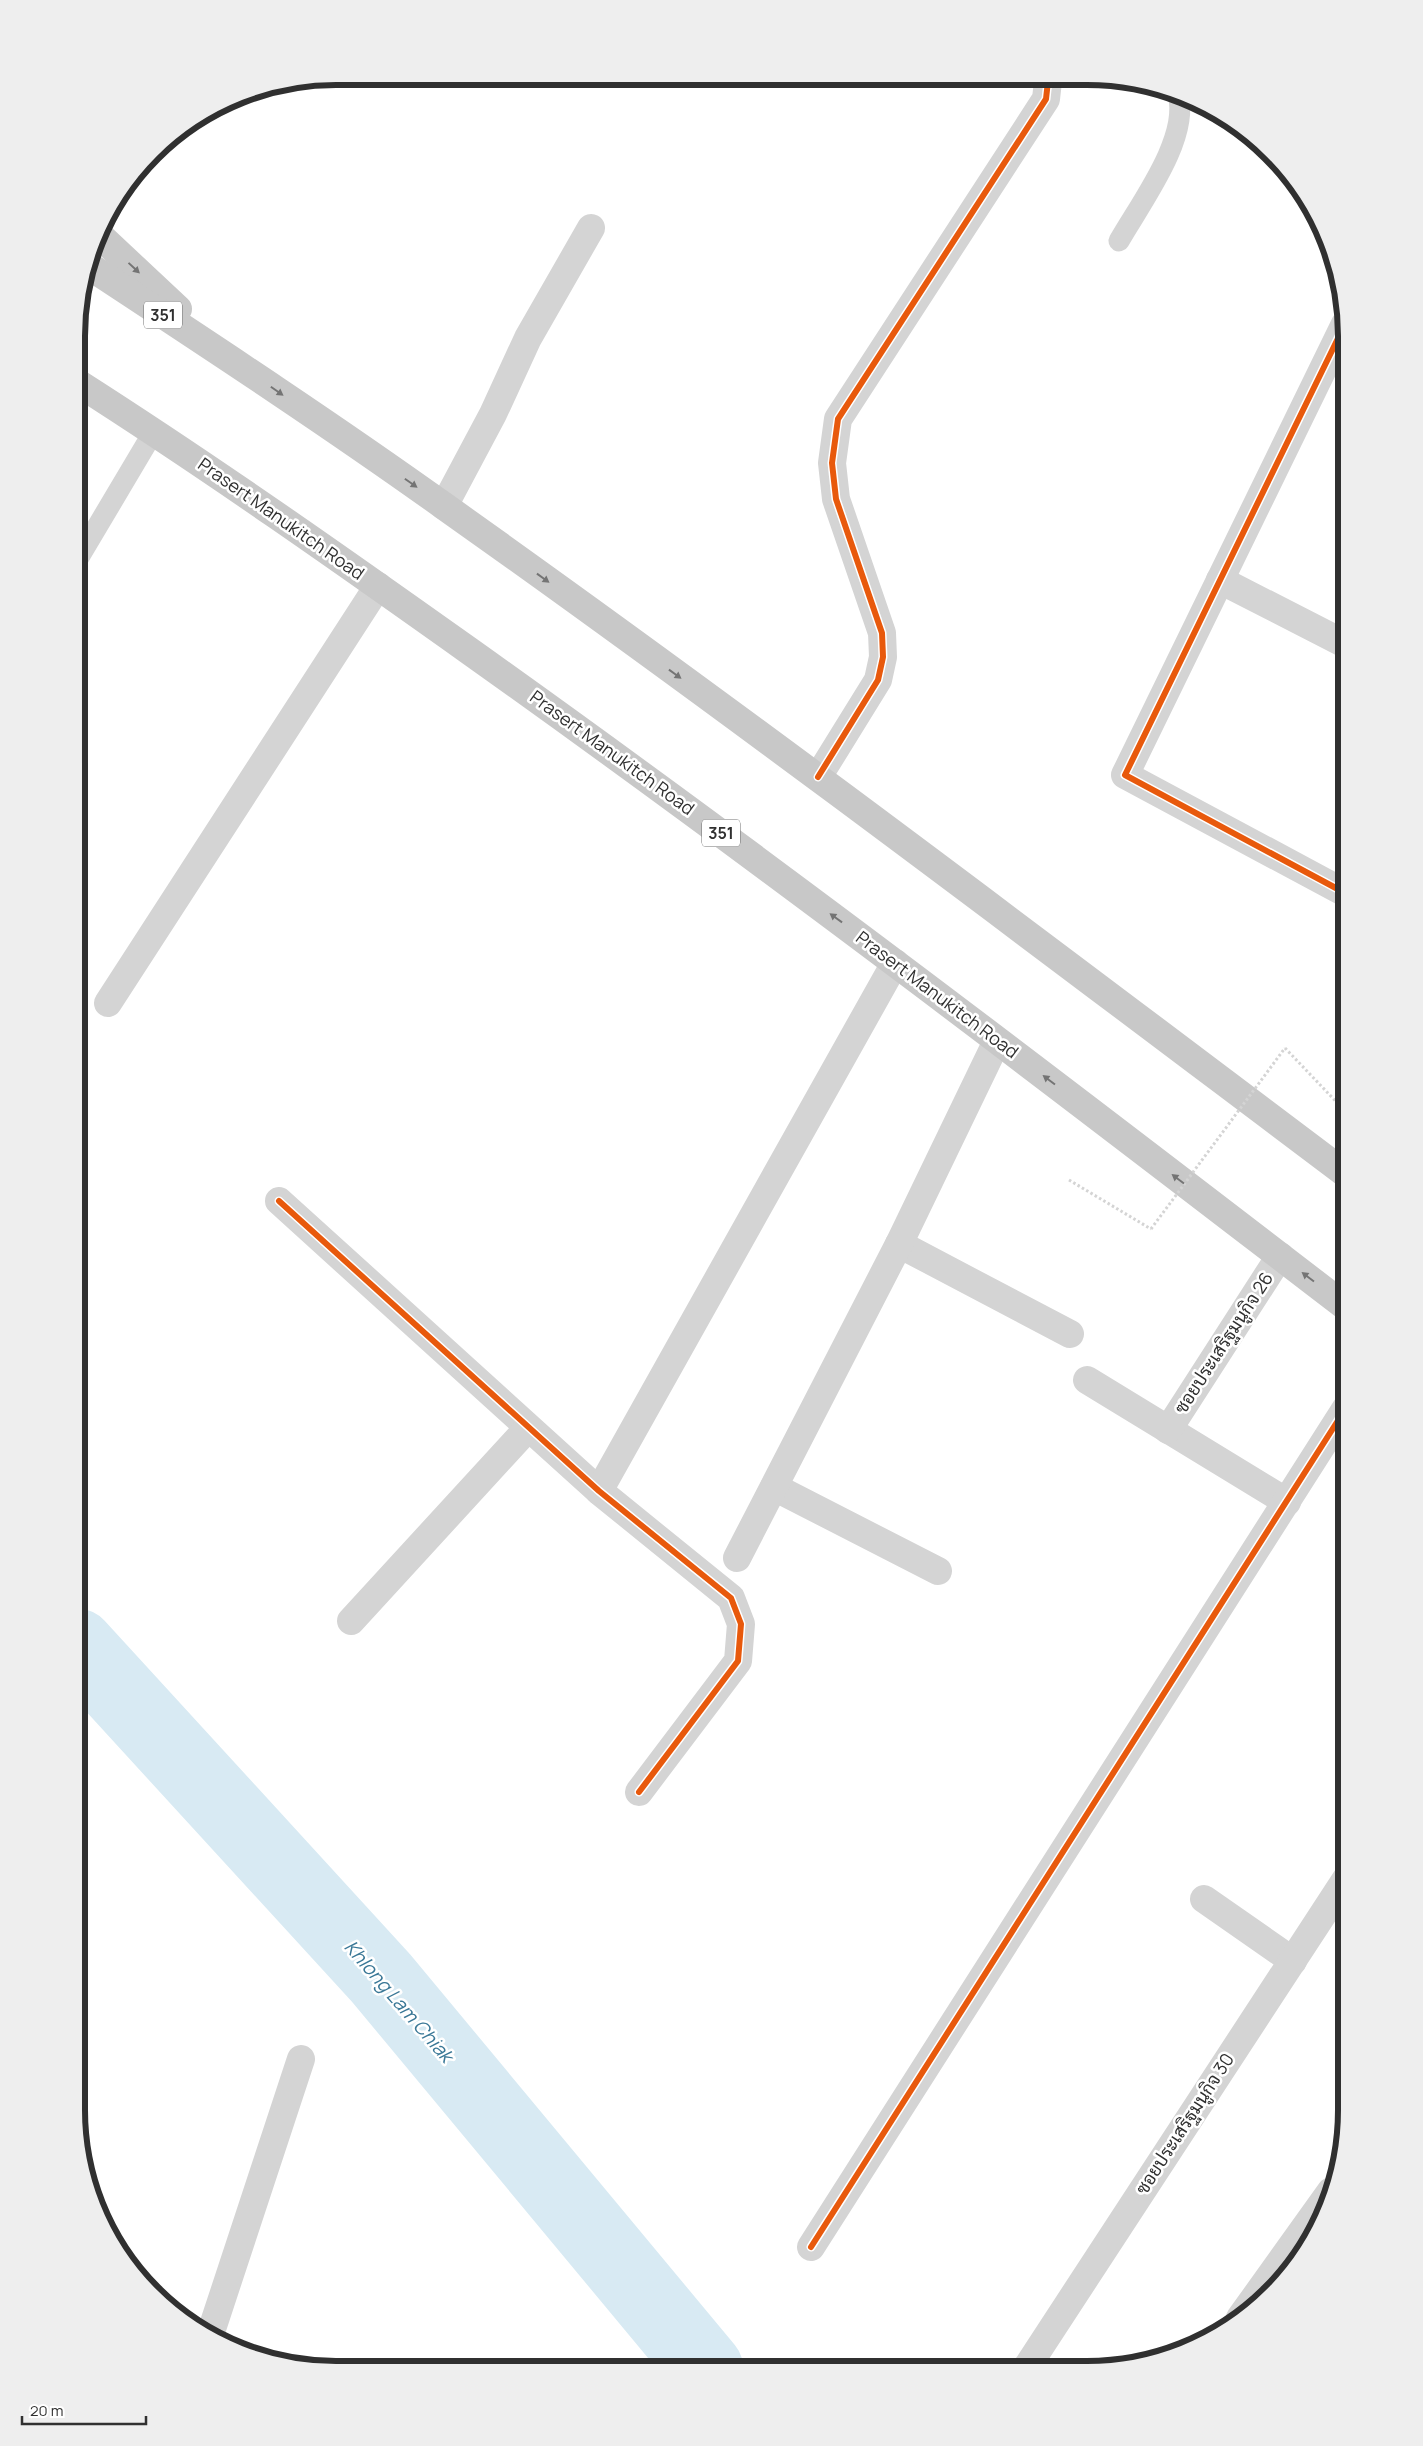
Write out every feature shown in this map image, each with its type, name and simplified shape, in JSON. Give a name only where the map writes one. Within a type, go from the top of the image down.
[{"type":"main road","points":[[104,240],[237,364]]},
{"type":"main road","name":"351","points":[[94,270],[237,364],[444,506],[1062,958],[1338,1168]]},
{"type":"main road","name":"Prasert Manukitch Road","points":[[85,387],[378,586],[596,741],[895,963],[1338,1300]]},
{"type":"street","points":[[818,778],[878,680],[883,657],[882,633],[836,499],[832,463],[838,419],[1046,99],[1048,85]]},
{"type":"street","points":[[444,506],[493,414],[528,338],[591,228]]},
{"type":"street","points":[[1338,350],[1220,580],[1126,775],[1338,889]]},
{"type":"street","points":[[1220,580],[1338,640]]},
{"type":"street","points":[[108,1003],[378,586]]},
{"type":"street","points":[[599,1492],[895,963]]},
{"type":"street","points":[[737,1558],[899,1244],[997,1041]]},
{"type":"street","points":[[279,1201],[599,1492],[731,1598],[741,1624],[738,1661],[639,1792]]},
{"type":"street","points":[[899,1244],[1070,1334]]},
{"type":"street","name":"ซอยประเสริฐมนูกิจ 26","points":[[1168,1430],[1280,1256]]},
{"type":"street","points":[[1087,1380],[1286,1502]]},
{"type":"street","points":[[811,2247],[1338,1421]]},
{"type":"street","points":[[351,1620],[528,1428]]},
{"type":"street","points":[[774,1487],[938,1571]]},
{"type":"street","name":"ซอยประเสริฐมนูกิจ 30","points":[[1030,2361],[1338,1891]]},
{"type":"street","points":[[1204,1899],[1292,1961]]},
{"type":"street","points":[[212,2328],[301,2059]]},
{"type":"street","points":[[1255,2297],[1317,2211]]},
{"type":"lane","points":[[1119,241],[1174,146],[1180,116],[1179,102]]},
{"type":"lane","points":[[85,533],[154,432]]},
{"type":"path","points":[[1069,1180],[1151,1228],[1285,1048],[1338,1104]]},
{"type":"waterway","name":"Khlong Lam Chiak","points":[[85,1655],[381,1978],[699,2361]]},
{"type":"cycle path","points":[[818,777],[878,680],[883,657],[882,633],[836,499],[832,463],[838,419],[1046,99],[1048,85]]},
{"type":"cycle path","points":[[1338,338],[1125,775],[1338,889]]},
{"type":"cycle path","points":[[279,1201],[599,1491],[731,1598],[741,1624],[738,1661],[639,1792]]},
{"type":"cycle path","points":[[811,2247],[1338,1421]]}]
